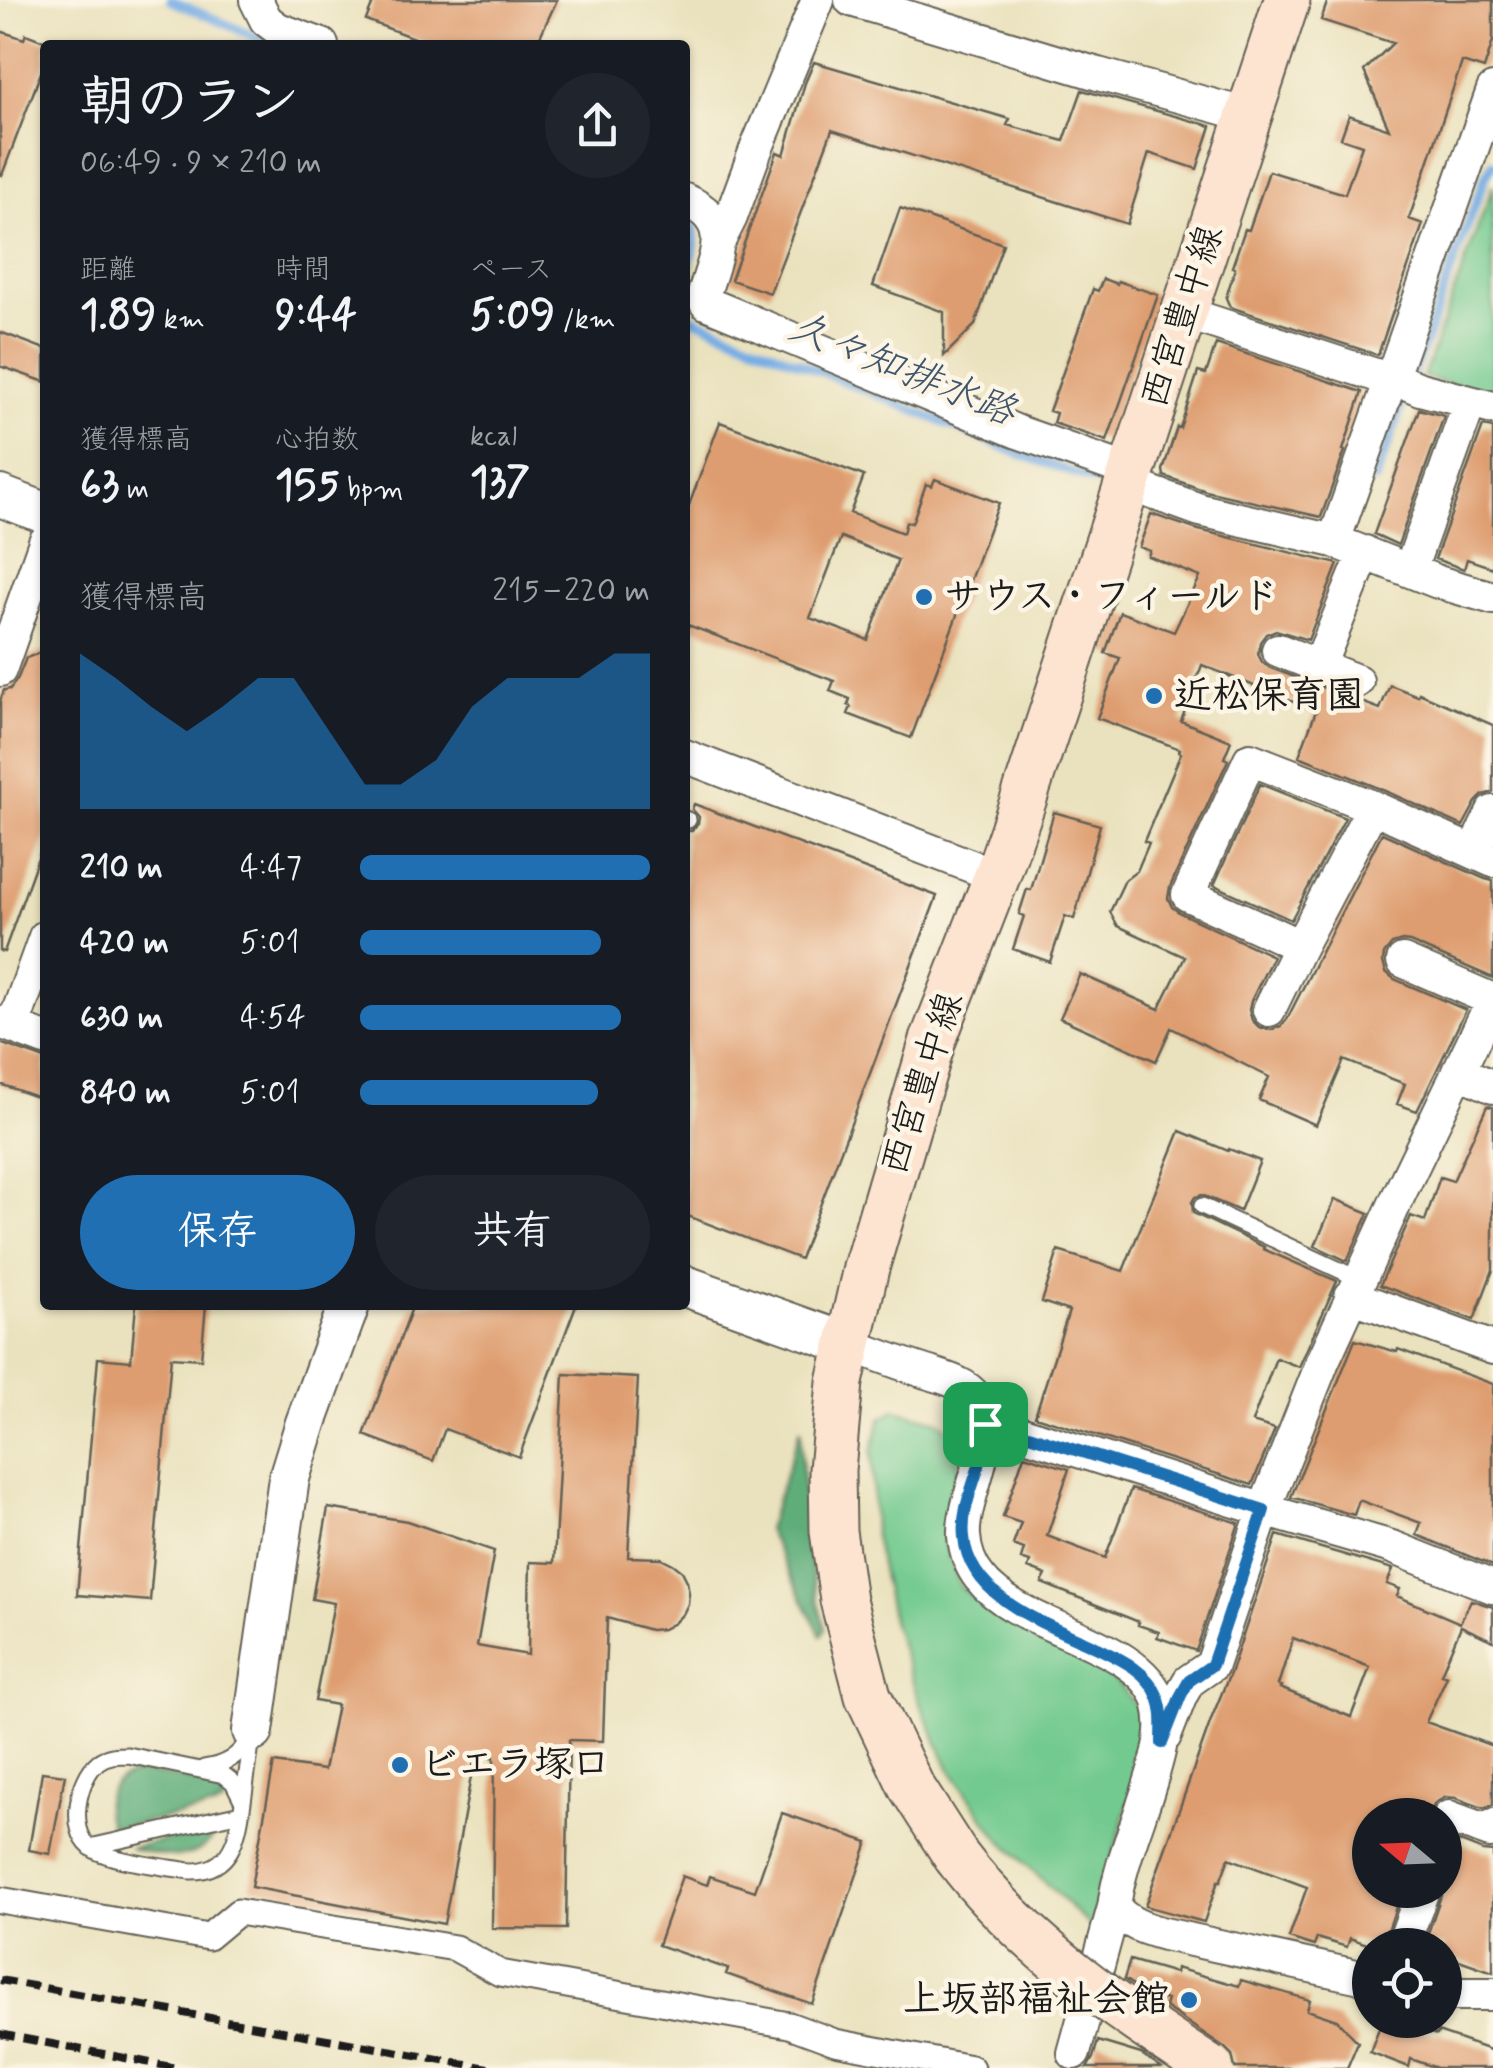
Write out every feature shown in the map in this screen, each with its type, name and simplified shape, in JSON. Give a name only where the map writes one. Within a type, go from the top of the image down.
[{"type":"main road","name":"西宮豊中線","points":[[1210,2068],[1134,2018],[1043,1950],[998,1907],[956,1856],[911,1786],[868,1696],[843,1600],[833,1531],[832,1470],[840,1382],[848,1344],[932,1040],[997,876],[1287,0]]},
{"type":"street","points":[[256,0],[266,20],[278,29],[308,40]]},
{"type":"street","points":[[818,0],[718,243],[703,297],[706,303],[1200,510],[1346,546],[1438,582],[1493,598]]},
{"type":"street","points":[[851,0],[1248,116]]},
{"type":"street","points":[[1319,666],[1346,546],[1404,383],[1493,90]]},
{"type":"street","points":[[690,202],[702,208],[716,225],[718,243]]},
{"type":"street","points":[[1184,313],[1482,405],[1410,570]]},
{"type":"street","points":[[0,496],[40,511]]},
{"type":"street","points":[[0,670],[31,629],[40,573]]},
{"type":"street","points":[[1278,650],[1357,681]]},
{"type":"street","points":[[690,758],[997,876]]},
{"type":"street","points":[[1300,946],[1188,895],[1250,759],[1373,806],[1483,856],[1493,812]]},
{"type":"street","points":[[1269,1010],[1373,806]]},
{"type":"street","points":[[40,948],[7,1024],[40,1037]]},
{"type":"street","points":[[1071,2060],[1121,1872],[1181,1695],[1189,1681],[1212,1665],[1264,1510],[1355,1288],[1493,1000],[1403,961]]},
{"type":"street","points":[[1458,1071],[1493,1087]]},
{"type":"street","points":[[690,1288],[965,1387],[976,1398],[985,1424],[981,1459],[965,1510],[964,1537],[974,1570],[1000,1598],[1126,1661],[1148,1680],[1158,1696],[1162,1743]]},
{"type":"street","points":[[1355,1288],[1493,1348]]},
{"type":"street","points":[[253,1731],[289,1478],[347,1310]]},
{"type":"street","points":[[985,1424],[1392,1546],[1493,1587]]},
{"type":"street","points":[[1462,1822],[1490,1832],[1493,1825]]},
{"type":"street","points":[[0,1900],[237,1944]]},
{"type":"street","points":[[1114,1907],[1143,1929],[1352,1975]]},
{"type":"street","points":[[208,1937],[238,1912],[455,1948],[500,1973],[790,2026],[835,2042],[971,2068]]},
{"type":"street","points":[[1462,1994],[1493,1994]]},
{"type":"lane","points":[[1202,1206],[1355,1288]]},
{"type":"lane","points":[[200,1768],[232,1760],[253,1731]]},
{"type":"lane","points":[[242,1807],[234,1782],[224,1775],[128,1755],[106,1757],[98,1762],[84,1783],[76,1818],[78,1831],[90,1847],[108,1856],[205,1870],[228,1854],[237,1836],[242,1807],[253,1731]]},
{"type":"lane","points":[[90,1847],[242,1807]]},
{"type":"green space","points":[[1493,186],[1493,395],[1423,377]]},
{"type":"green space","points":[[895,1410],[939,1421],[958,1439],[959,1467],[945,1544],[960,1586],[984,1608],[1110,1674],[1138,1708],[1143,1744],[1137,1774],[1092,1928],[997,1836],[949,1768],[919,1701],[893,1624],[874,1536],[872,1452],[881,1418]]},
{"type":"green space","points":[[801,1428],[809,1554],[825,1629],[821,1635],[767,1530]]},
{"type":"green space","points":[[138,1773],[219,1785],[227,1793],[223,1804],[214,1808],[111,1829],[106,1809],[108,1793],[119,1780]]},
{"type":"green space","points":[[220,1828],[211,1841],[191,1854],[168,1856],[129,1848]]},
{"type":"building","points":[[374,0],[557,0],[538,40],[419,40],[366,20]]},
{"type":"building","points":[[1328,0],[1493,0],[1493,41],[1484,69],[1462,62],[1409,219],[1423,224],[1378,355],[1230,307],[1226,298],[1235,268],[1232,267],[1269,171],[1345,194],[1362,145],[1341,138],[1349,115],[1389,129],[1364,71],[1393,43],[1321,20]]},
{"type":"building","points":[[0,31],[42,40],[40,75],[0,174]]},
{"type":"building","points":[[814,62],[1010,119],[1007,125],[1064,141],[1082,90],[1211,126],[1197,169],[1149,153],[1127,224],[832,130],[770,293],[731,280],[777,152],[784,155]]},
{"type":"building","points":[[900,208],[1003,244],[975,325],[944,356],[944,312],[873,286]]},
{"type":"building","points":[[1103,279],[1158,295],[1107,441],[1053,423],[1056,413],[1049,411],[1093,289],[1098,291]]},
{"type":"building","points":[[0,332],[40,347],[40,380],[0,366]]},
{"type":"building","points":[[1216,344],[1362,392],[1321,517],[1206,491],[1164,476],[1198,372],[1206,374]]},
{"type":"building","points":[[1419,409],[1444,416],[1398,545],[1374,534]]},
{"type":"building","points":[[720,422],[864,476],[850,513],[903,533],[906,522],[912,523],[926,484],[932,486],[935,479],[999,503],[911,738],[848,714],[850,699],[830,691],[834,681],[690,626],[690,503]],"holes":[[[841,537],[898,560],[868,640],[810,618]]]},
{"type":"building","points":[[1483,426],[1493,428],[1493,568],[1467,559],[1464,569],[1435,559]]},
{"type":"building","points":[[1151,514],[1195,529],[1338,564],[1308,640],[1276,630],[1260,642],[1258,654],[1270,668],[1380,709],[1390,685],[1418,696],[1419,693],[1493,725],[1493,792],[1476,802],[1463,826],[1299,756],[1316,711],[1202,665],[1181,721],[1231,741],[1224,758],[1228,760],[1168,898],[1180,913],[1273,956],[1249,1010],[1259,1027],[1271,1030],[1287,1019],[1382,833],[1493,881],[1493,978],[1410,942],[1392,944],[1384,954],[1386,972],[1394,979],[1466,1010],[1417,1111],[1397,1104],[1405,1084],[1344,1060],[1316,1125],[1259,1100],[1269,1077],[1171,1028],[1156,1061],[1060,1018],[1080,974],[1159,1009],[1185,957],[1118,926],[1110,912],[1125,880],[1137,871],[1149,843],[1144,841],[1181,753],[1180,749],[1097,718],[1120,658],[1105,653],[1120,612],[1174,632],[1200,577],[1148,556],[1150,551],[1139,547]]},
{"type":"building","points":[[40,653],[40,852],[4,952],[0,951],[0,701],[4,690],[10,689],[18,678],[26,658]]},
{"type":"building","points":[[1260,784],[1345,818],[1291,920],[1214,885]]},
{"type":"building","points":[[694,804],[937,896],[800,1259],[690,1217],[690,831],[699,817],[692,809]]},
{"type":"building","points":[[1054,812],[1100,825],[1074,919],[1065,916],[1050,962],[1013,949],[1024,916],[1019,914],[1027,889],[1031,890]]},
{"type":"building","points":[[0,1043],[40,1057],[40,1098],[0,1084]]},
{"type":"building","points":[[1487,1106],[1493,1107],[1493,1270],[1474,1320],[1380,1285],[1411,1216],[1425,1221],[1440,1177],[1453,1181]]},
{"type":"building","points":[[1180,1131],[1260,1161],[1240,1211],[1202,1195],[1192,1202],[1193,1213],[1337,1281],[1299,1367],[1276,1358],[1252,1422],[1275,1429],[1252,1485],[1035,1416],[1069,1311],[1042,1302],[1058,1251],[1123,1271]]},
{"type":"building","points":[[1335,1199],[1369,1213],[1347,1261],[1315,1246]]},
{"type":"building","points":[[136,1310],[206,1310],[201,1359],[171,1357],[150,1601],[77,1595],[98,1358],[131,1361]]},
{"type":"building","points":[[411,1310],[574,1310],[519,1457],[445,1429],[433,1461],[364,1435]]},
{"type":"building","points":[[1355,1340],[1397,1352],[1398,1349],[1493,1384],[1493,1566],[1417,1535],[1421,1523],[1359,1500],[1354,1515],[1291,1497]]},
{"type":"building","points":[[564,1374],[638,1378],[628,1557],[661,1558],[673,1564],[682,1571],[689,1593],[683,1614],[663,1629],[650,1630],[607,1618],[603,1741],[569,1740],[566,1929],[492,1928],[494,1757],[475,1755],[444,1924],[251,1887],[274,1763],[324,1770],[337,1705],[315,1701],[334,1603],[312,1599],[328,1508],[407,1521],[494,1551],[477,1646],[528,1655],[530,1562],[554,1563]]},
{"type":"building","points":[[1024,1455],[1069,1469],[1047,1536],[1105,1558],[1131,1489],[1239,1523],[1196,1651],[1157,1637],[1159,1632],[1138,1625],[1139,1622],[1042,1583],[1046,1575],[1028,1568],[1030,1562],[1021,1559],[1024,1549],[1013,1545],[1021,1523],[1003,1517]]},
{"type":"building","points":[[1277,1535],[1393,1569],[1387,1584],[1400,1589],[1397,1596],[1460,1623],[1471,1600],[1493,1607],[1493,1641],[1461,1626],[1441,1674],[1447,1676],[1426,1722],[1493,1746],[1493,1805],[1483,1808],[1462,1798],[1446,1797],[1352,1798],[1352,1908],[1396,1908],[1389,1928],[1352,1928],[1347,1947],[1317,1938],[1314,1946],[1289,1938],[1307,1887],[1229,1858],[1204,1922],[1145,1906]],"holes":[[[1293,1638],[1370,1667],[1351,1717],[1280,1688]]]},
{"type":"building","points":[[42,1772],[65,1775],[50,1854],[29,1850]]},
{"type":"building","points":[[782,1813],[868,1842],[812,2004],[658,1945],[682,1876],[707,1885],[710,1876],[755,1891]]},
{"type":"building","points":[[1462,1843],[1493,1852],[1493,1972],[1462,1961],[1462,1928],[1430,1928],[1437,1908],[1462,1908]]},
{"type":"building","points":[[1130,1960],[1239,1986],[1241,1980],[1310,2000],[1307,2010],[1337,2020],[1358,2042],[1347,2068],[1235,2068],[1232,2055],[1224,2047],[1165,2007],[1167,2000],[1145,1993],[1124,1979]]},
{"type":"building","points":[[1375,2038],[1455,2038],[1493,2051],[1493,2068],[1437,2068],[1411,2059],[1409,2067],[1370,2052]]},
{"type":"building","points":[[1098,2041],[1141,2054],[1161,2068],[1087,2068]]},
{"type":"waterway","name":"久々知排水路","points":[[170,0],[263,40]]},
{"type":"waterway","name":"久々知排水路","points":[[1375,480],[1493,164]]},
{"type":"waterway","name":"久々知排水路","points":[[690,225],[694,228],[695,245],[690,261]]},
{"type":"waterway","name":"久々知排水路","points":[[690,317],[1019,454],[1096,481]]},
{"type":"railway","points":[[0,1980],[488,2068]]},
{"type":"railway","points":[[0,2034],[177,2068]]},
{"type":"place","name":"サウス・フィールド","points":[[924,597]]},
{"type":"place","name":"近松保育園","points":[[1154,696]]},
{"type":"place","name":"ビエラ塚口","points":[[400,1765]]},
{"type":"place","name":"上坂部福祉会館","points":[[1189,2000]]},
{"type":"route","points":[[985,1424],[1264,1510],[1212,1665],[1189,1681],[1162,1743],[1162,1714],[1158,1696],[1148,1680],[1126,1661],[1000,1598],[974,1570],[964,1537],[965,1510],[981,1459],[985,1424]]}]
